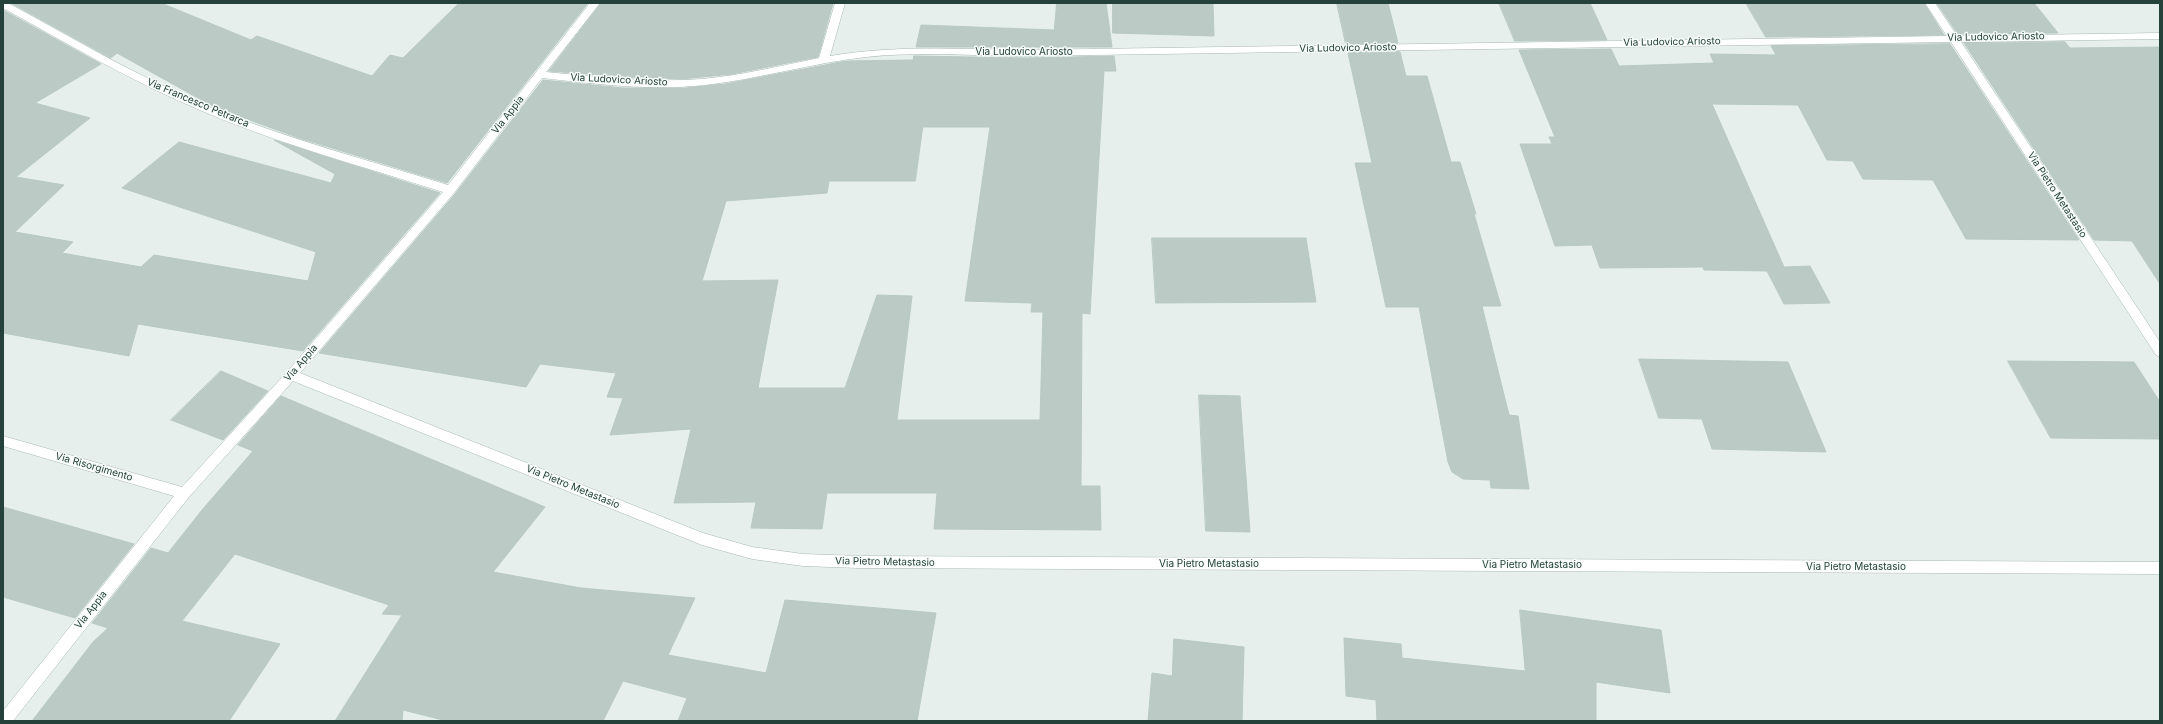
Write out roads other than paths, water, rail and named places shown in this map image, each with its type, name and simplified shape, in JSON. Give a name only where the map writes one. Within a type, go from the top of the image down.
[{"type":"street","name":"Via Appia","points":[[4,721],[184,492],[291,375],[450,190],[594,3]]},
{"type":"street","points":[[824,59],[840,3]]},
{"type":"street","name":"Via Pietro Metastasio","points":[[1930,3],[2160,352]]},
{"type":"street","name":"Via Francesco Petrarca","points":[[3,4],[132,74],[176,96],[236,121],[450,190]]},
{"type":"street","name":"Via Ludovico Ariosto","points":[[540,75],[614,82],[657,84],[703,82],[743,76],[824,59],[889,52],[1026,53],[2160,36]]},
{"type":"street","name":"Via Pietro Metastasio","points":[[291,375],[702,538],[752,553],[803,560],[859,562],[2160,568]]},
{"type":"street","name":"Via Risorgimento","points":[[3,441],[184,492]]}]
